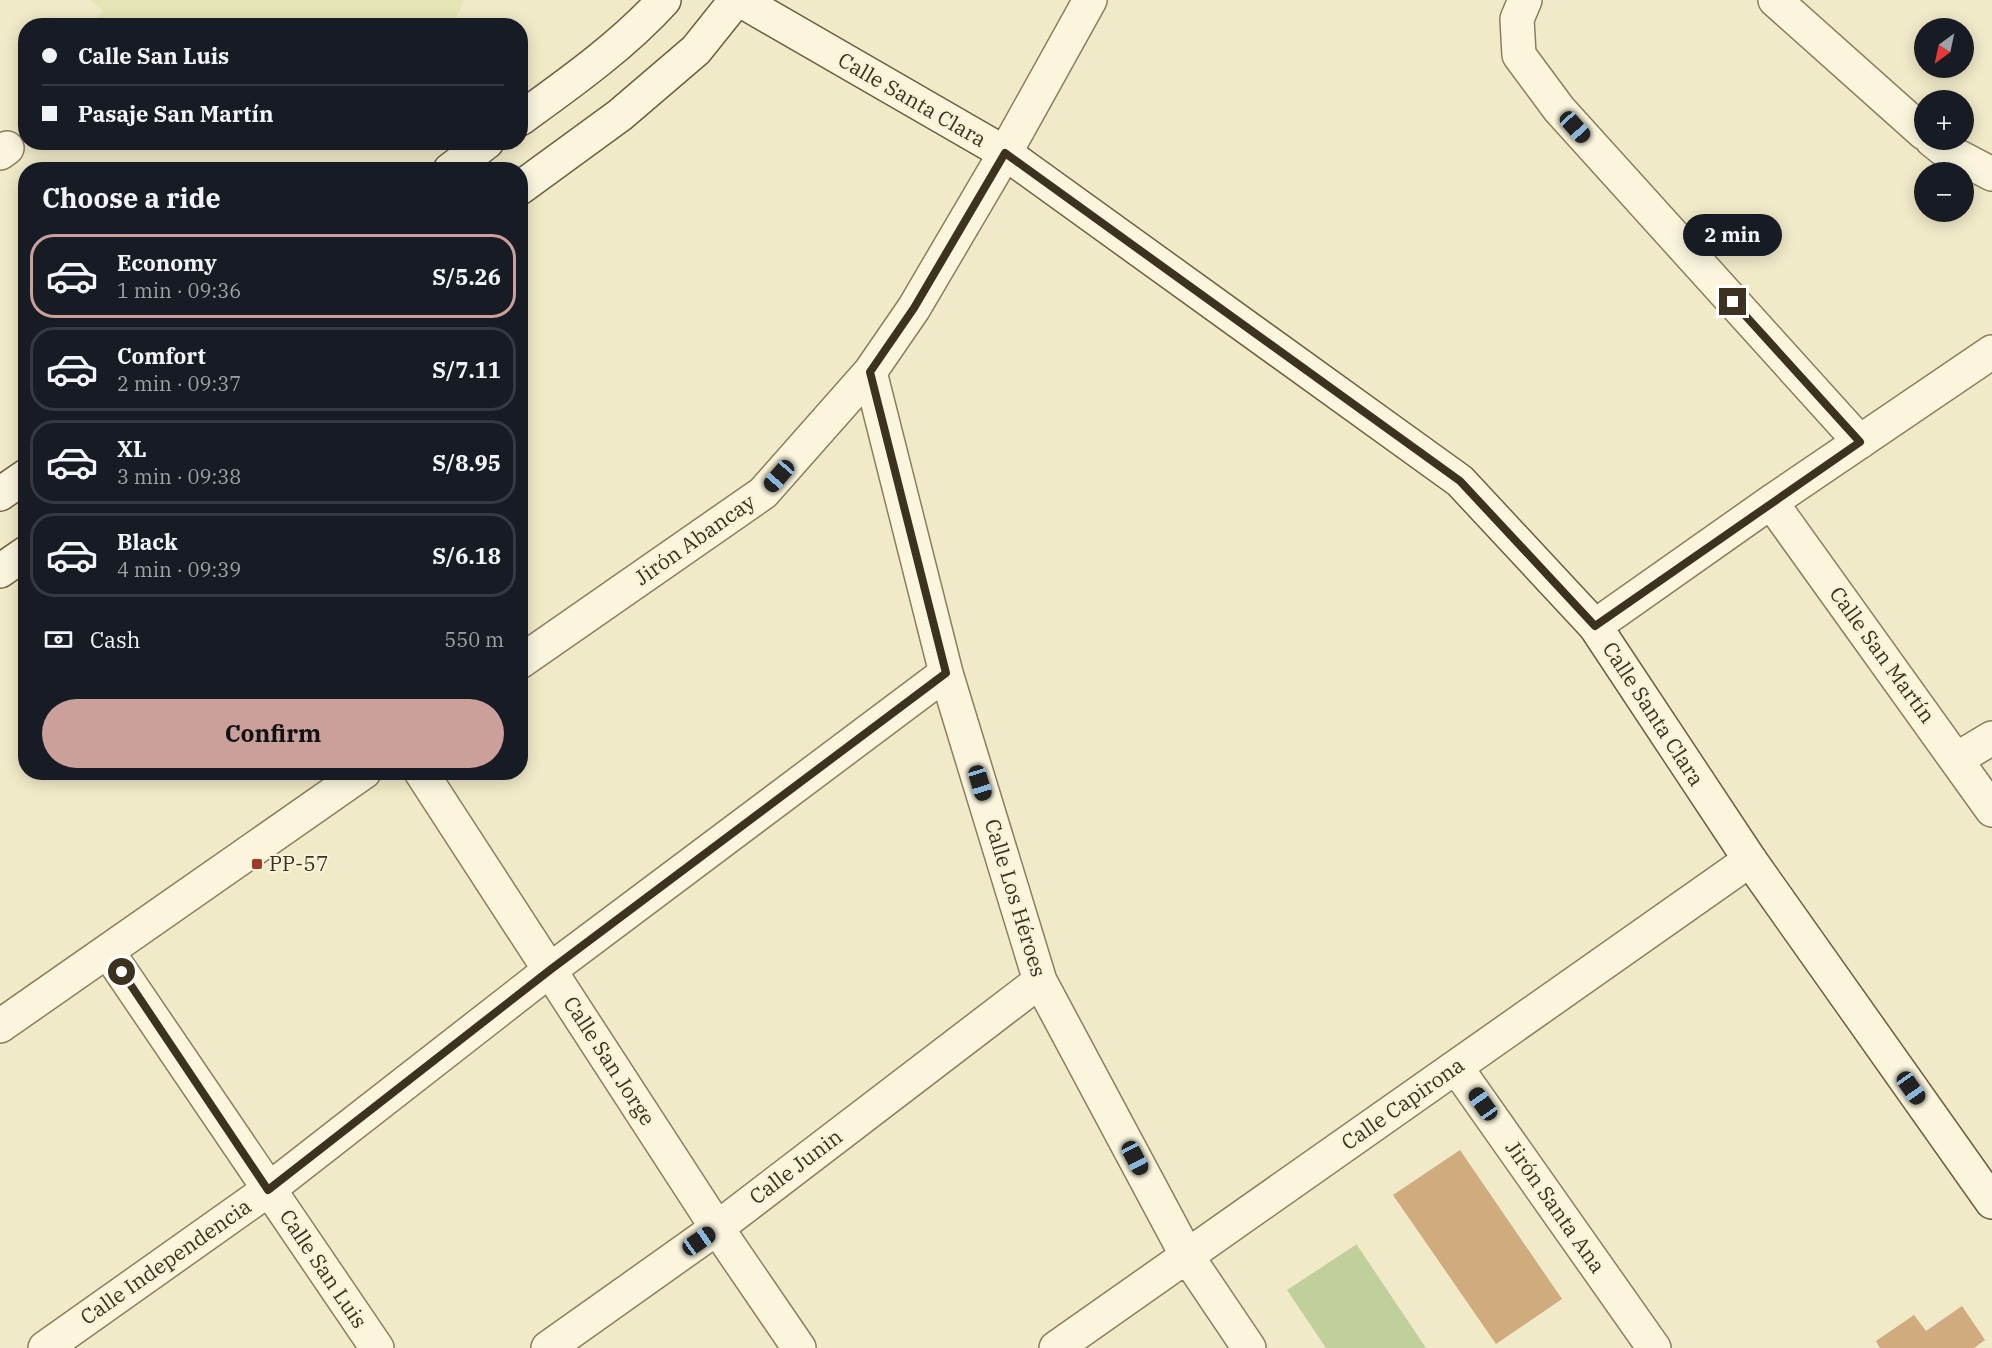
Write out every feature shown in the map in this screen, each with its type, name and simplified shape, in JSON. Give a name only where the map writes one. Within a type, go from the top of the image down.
[{"type":"street","points":[[528,112],[582,74],[648,18],[664,0]]},
{"type":"street","points":[[528,182],[620,115],[696,50],[738,0]]},
{"type":"street","name":"Calle Santa Clara","points":[[738,0],[1005,153],[1460,481],[1595,626],[1750,860],[1992,1202]]},
{"type":"street","name":"Jirón Abancay","points":[[528,656],[764,493],[870,372],[914,308],[1005,153],[1090,0]]},
{"type":"street","points":[[1525,0],[1517,19],[1519,55],[1559,109],[1860,442]]},
{"type":"street","points":[[1775,0],[1914,124]]},
{"type":"street","points":[[461,162],[476,150]]},
{"type":"street","points":[[1946,150],[1992,174]]},
{"type":"street","points":[[1595,626],[1771,502],[1992,352]]},
{"type":"street","name":"Calle Los Héroes","points":[[870,372],[946,673],[1040,981],[1187,1256],[1250,1348]]},
{"type":"street","points":[[0,494],[18,482]]},
{"type":"street","name":"Calle San Martín","points":[[1771,502],[1958,759],[1992,810]]},
{"type":"street","points":[[0,571],[18,559]]},
{"type":"street","name":"Calle Independencia","points":[[45,1348],[268,1190],[550,970],[946,673]]},
{"type":"street","points":[[1958,759],[1992,738]]},
{"type":"street","points":[[0,1026],[353,780]]},
{"type":"street","name":"Calle San Jorge","points":[[426,780],[717,1228],[799,1348]]},
{"type":"street","name":"Calle Capirona","points":[[1056,1348],[1750,860]]},
{"type":"street","name":"Calle San Luis","points":[[108,952],[377,1348]]},
{"type":"street","name":"Calle Junin","points":[[548,1348],[717,1228],[1040,981]]},
{"type":"street","name":"Jirón Santa Ana","points":[[1456,1067],[1654,1348]]},
{"type":"green space","points":[[90,0],[464,0],[456,18],[96,18],[103,10]]},
{"type":"green space","points":[[1357,1244],[1426,1348],[1326,1348],[1287,1290]]},
{"type":"building","points":[[1460,1150],[1562,1299],[1496,1344],[1393,1195]]},
{"type":"building","points":[[1962,1306],[1985,1340],[1974,1348],[1880,1348],[1876,1341],[1914,1315],[1926,1331]]},
{"type":"place","name":"PP-57","points":[[257,864]]},
{"type":"route","points":[[122,972],[268,1190],[550,970],[946,673],[870,372],[914,308],[1005,153],[1460,481],[1595,626],[1860,442],[1733,302]]}]
